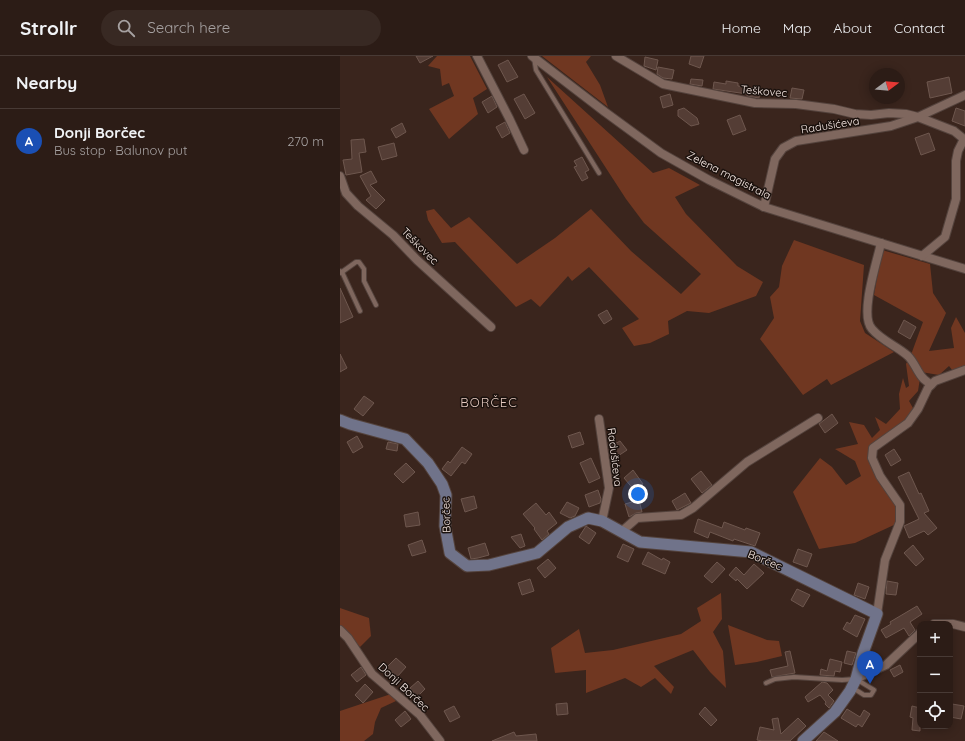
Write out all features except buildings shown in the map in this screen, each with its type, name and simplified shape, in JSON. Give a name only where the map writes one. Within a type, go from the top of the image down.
[{"type":"street","points":[[477,56],[524,150]]},
{"type":"street","name":"Teškovec","points":[[616,56],[664,84],[755,103],[796,104],[854,114],[906,114],[954,131],[964,139],[958,151],[956,161],[956,199],[945,237],[922,256]]},
{"type":"street","name":"Zelena magistrala","points":[[533,57],[662,153],[709,180],[764,207],[965,269]]},
{"type":"street","points":[[918,117],[965,95]]},
{"type":"street","name":"Radušićeva","points":[[764,207],[776,159],[783,148],[796,141],[891,126],[918,117]]},
{"type":"street","name":"Teškovec","points":[[340,176],[346,193],[358,206],[393,235],[422,264],[491,326]]},
{"type":"street","points":[[881,243],[869,293],[866,312],[867,322],[871,329],[880,337],[909,357],[923,378],[931,385]]},
{"type":"street","points":[[803,741],[835,712],[854,683],[877,614],[885,560],[900,522],[900,505],[880,476],[872,458],[873,448],[908,423],[918,409],[928,388],[935,381],[965,370]]},
{"type":"street","points":[[620,532],[636,518],[681,515],[693,508],[748,462],[818,418]]},
{"type":"street","name":"Radušićeva","points":[[599,419],[609,488],[602,521]]},
{"type":"street","name":"Borčec","points":[[340,420],[404,440],[428,463],[442,484],[446,495],[445,526],[450,554],[467,566],[489,564],[537,553],[568,527],[588,518],[602,521],[640,542],[751,552],[877,614]]},
{"type":"street","points":[[953,624],[965,627]]},
{"type":"street","name":"Donji Borčec","points":[[340,630],[348,638],[372,674],[420,715],[440,741]]},
{"type":"street","points":[[854,683],[886,665],[917,636]]},
{"type":"lane","points":[[533,57],[536,70],[599,173]]},
{"type":"lane","points":[[360,311],[341,272],[356,262],[359,262],[364,269],[364,281],[376,306]]},
{"type":"lane","points":[[766,684],[775,679],[794,676],[842,680],[854,683]]},
{"type":"shaded area","points":[[437,56],[470,56],[487,89],[473,98],[478,114],[449,139],[429,109],[454,96],[449,83],[442,86],[440,69],[428,66]]},
{"type":"shaded area","points":[[542,56],[591,56],[586,62],[600,85],[608,107]]},
{"type":"shaded area","points":[[547,77],[653,173],[669,168],[700,185],[675,197],[686,214],[737,266],[763,282],[756,296],[709,313],[687,311],[668,321],[669,334],[650,343],[634,346],[622,328],[639,319],[589,267],[572,281],[568,276],[540,307],[531,299],[516,307],[455,242],[442,243],[428,220],[426,211],[434,209],[451,228],[469,217],[517,264],[555,238],[591,209],[631,251],[681,294],[701,274],[644,223],[626,199]]},
{"type":"shaded area","points":[[794,240],[864,265],[860,321],[865,333],[894,352],[831,385],[827,379],[803,395],[760,339],[774,318],[770,297],[779,287],[782,266]]},
{"type":"shaded area","points":[[882,250],[930,264],[933,293],[946,313],[929,351],[954,348],[951,328],[956,317],[965,333],[965,367],[953,371],[949,366],[939,375],[921,372],[918,391],[909,401],[913,408],[905,421],[868,449],[871,459],[896,506],[896,524],[855,543],[819,549],[793,492],[820,458],[832,467],[846,485],[861,476],[855,461],[835,449],[858,444],[849,422],[864,425],[872,438],[880,430],[875,417],[886,424],[900,409],[899,394],[903,378],[906,388],[909,386],[906,364],[923,322],[874,295]]},
{"type":"shaded area","points":[[721,593],[722,619],[713,632],[723,651],[726,688],[710,672],[693,650],[654,666],[674,687],[671,694],[655,678],[641,687],[625,678],[586,693],[586,670],[555,673],[551,648],[579,629],[585,653],[613,650],[681,634],[701,621],[697,608]]},
{"type":"shaded area","points":[[340,608],[369,618],[371,636],[360,647],[340,626]]},
{"type":"shaded area","points":[[728,625],[767,640],[779,641],[782,656],[735,665]]},
{"type":"shaded area","points":[[391,694],[396,701],[381,708],[375,722],[373,734],[364,741],[340,741],[340,711]]},
{"type":"place","name":"Donji Borčec","points":[[870,684]]},
{"type":"district","name":"BORČEC","points":[[489,402]]}]
